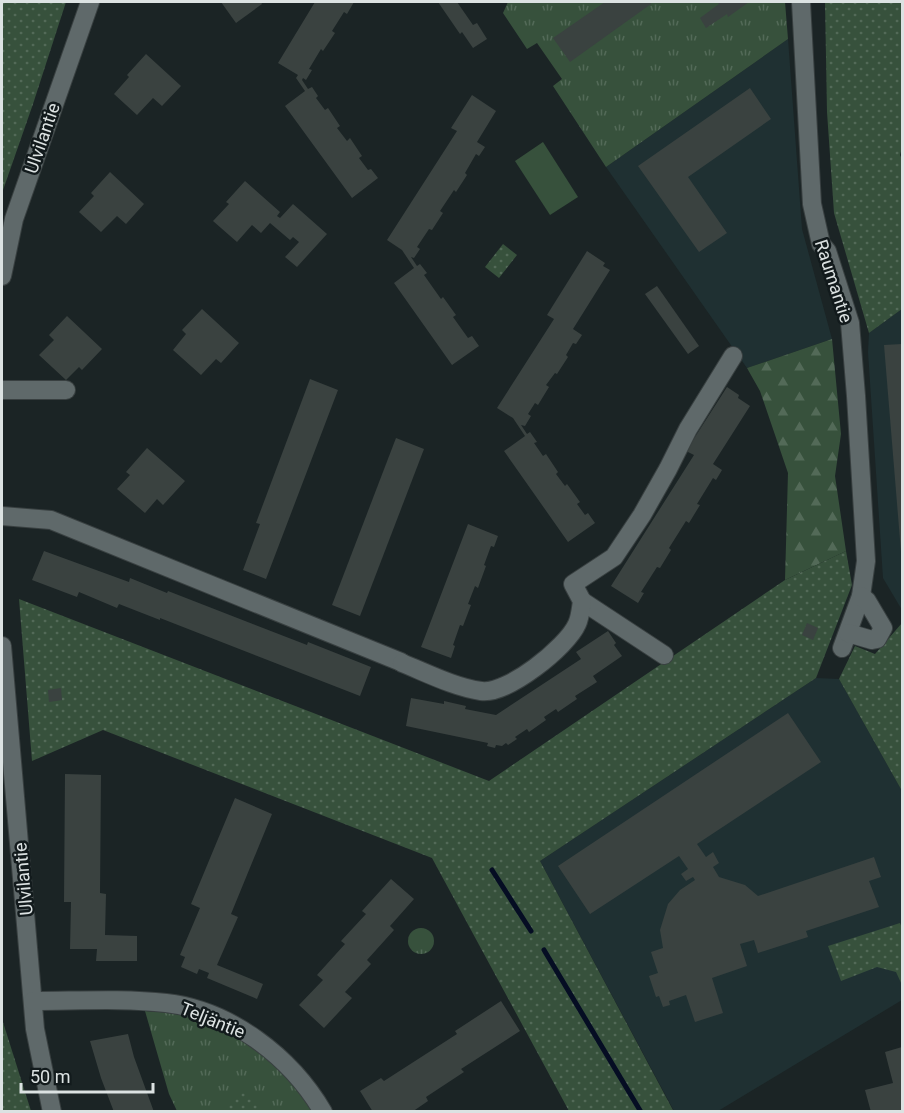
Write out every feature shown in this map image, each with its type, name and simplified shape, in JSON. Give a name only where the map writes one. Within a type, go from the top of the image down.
[{"type":"street","name":"Ulvilantie","points":[[2,276],[14,219],[90,2]]},
{"type":"street","name":"Raumantie","points":[[801,2],[812,204],[820,244],[827,251],[850,323],[851,333],[866,561],[861,596],[845,641],[876,639],[883,628],[867,601],[861,596]]},
{"type":"street","points":[[664,655],[582,601],[573,585],[614,557],[642,515],[669,469],[688,429],[733,356]]},
{"type":"street","points":[[2,390],[66,390]]},
{"type":"street","points":[[2,516],[51,520],[439,678],[482,691],[494,691],[526,675],[554,652],[577,624],[582,601]]},
{"type":"street","name":"Ulvilantie","points":[[2,646],[33,1001],[42,1068],[52,1112]]},
{"type":"street","name":"Teljäntie","points":[[33,1001],[160,1003],[199,1011],[236,1026],[258,1040],[286,1063],[316,1099],[323,1112]]},
{"type":"shaded area","points":[[788,39],[802,229],[832,339],[747,368],[606,167]]},
{"type":"shaded area","points":[[902,309],[902,610],[883,578],[868,352],[869,333]]},
{"type":"shaded area","points":[[816,678],[839,679],[902,791],[902,1000],[718,1111],[674,1111],[540,861]]},
{"type":"green space","points":[[2,2],[66,2],[2,193]]},
{"type":"green space","points":[[508,2],[785,2],[788,39],[606,167],[553,86],[562,79],[537,43],[527,49],[503,13]]},
{"type":"green space","points":[[825,2],[902,2],[902,148],[900,155],[902,159],[902,309],[869,333],[834,213],[827,112]]},
{"type":"green space","points":[[543,142],[578,197],[550,215],[515,161]]},
{"type":"green space","points":[[503,244],[517,255],[499,278],[485,267]]},
{"type":"green space","points":[[832,339],[841,434],[835,476],[846,551],[785,580],[788,473],[760,391],[747,368]]},
{"type":"green space","points":[[846,551],[852,585],[816,678],[540,861],[674,1112],[569,1111],[432,858],[103,730],[32,761],[19,599],[489,781],[785,580]]},
{"type":"green space","points":[[902,623],[902,791],[839,679],[855,646],[875,654]]},
{"type":"green space","points":[[900,923],[902,928],[902,985],[896,972],[877,967],[841,981],[828,946]]},
{"type":"green space","points":[[421,928],[430,932],[434,941],[430,950],[421,954],[412,950],[408,941],[412,932]]},
{"type":"green space","points":[[145,1011],[191,1018],[209,1024],[244,1042],[276,1066],[290,1080],[313,1111],[177,1111],[169,1094]]},
{"type":"green space","points":[[2,1019],[31,1111],[2,1111]]},
{"type":"green space","points":[[243,1090],[261,1111],[217,1111]]},
{"type":"building","points":[[221,2],[261,2],[262,4],[236,23]]},
{"type":"building","points":[[315,2],[354,2],[347,14],[344,12],[332,31],[335,33],[323,51],[321,49],[309,69],[312,70],[306,80],[303,78],[302,80],[308,89],[312,87],[318,96],[316,98],[325,110],[328,108],[340,126],[337,128],[347,141],[350,138],[362,156],[359,158],[378,178],[352,198],[285,106],[305,91],[296,78],[298,75],[278,63]]},
{"type":"building","points":[[438,2],[457,2],[473,25],[477,23],[487,39],[473,48],[462,32],[460,34]]},
{"type":"building","points":[[605,2],[650,2],[651,4],[570,62],[553,38]]},
{"type":"building","points":[[718,2],[749,2],[728,17],[727,14],[706,28],[700,18],[719,4]]},
{"type":"building","points":[[146,54],[181,86],[162,106],[153,98],[137,115],[114,94]]},
{"type":"building","points":[[750,88],[771,119],[688,177],[727,233],[699,252],[638,166]]},
{"type":"building","points":[[472,95],[496,111],[477,142],[485,147],[479,156],[476,154],[465,173],[467,175],[440,211],[443,213],[432,230],[429,229],[417,247],[420,249],[414,258],[411,257],[417,266],[420,264],[427,273],[424,275],[456,315],[453,317],[468,338],[472,336],[479,346],[452,365],[394,283],[414,268],[402,250],[387,240],[457,131],[451,128]]},
{"type":"building","points":[[110,172],[144,204],[126,224],[117,216],[101,232],[79,212],[94,196],[91,193]]},
{"type":"building","points":[[245,181],[280,212],[277,216],[280,218],[293,204],[327,234],[297,267],[285,257],[299,242],[293,237],[290,240],[270,223],[261,233],[252,225],[237,242],[213,221],[229,204],[226,202]]},
{"type":"building","points":[[587,251],[605,263],[603,266],[610,270],[573,329],[582,335],[576,344],[573,343],[566,355],[568,357],[557,374],[555,373],[546,385],[549,387],[538,405],[535,403],[528,414],[531,416],[525,426],[521,425],[527,434],[530,432],[543,456],[546,454],[558,472],[556,474],[565,486],[567,484],[580,502],[577,504],[585,515],[588,513],[595,523],[568,542],[504,451],[525,436],[513,418],[497,408],[554,319],[547,315]]},
{"type":"building","points":[[657,286],[699,346],[688,354],[645,294]]},
{"type":"building","points":[[202,309],[239,343],[221,363],[216,359],[201,375],[173,350],[186,334],[182,330]]},
{"type":"building","points":[[67,316],[102,349],[82,370],[79,367],[66,380],[39,355],[54,340],[49,335]]},
{"type":"building","points":[[902,344],[902,552],[901,552],[884,345]]},
{"type":"building","points":[[310,379],[338,390],[266,579],[243,570],[260,524],[256,523]]},
{"type":"building","points":[[727,387],[750,406],[713,464],[722,470],[716,480],[713,478],[697,504],[700,505],[689,523],[686,521],[669,548],[671,550],[660,568],[657,567],[641,592],[644,593],[638,603],[611,586],[694,455],[686,451]]},
{"type":"building","points":[[396,438],[424,449],[360,616],[332,605]]},
{"type":"building","points":[[147,448],[185,481],[163,505],[157,499],[145,513],[117,489],[130,475],[126,472]]},
{"type":"building","points":[[468,524],[498,536],[494,547],[491,546],[478,588],[475,586],[468,604],[471,605],[463,626],[460,625],[451,658],[421,647]]},
{"type":"building","points":[[44,551],[129,582],[130,578],[167,593],[168,591],[307,645],[308,642],[371,667],[360,696],[160,618],[160,620],[119,604],[117,608],[79,592],[77,597],[32,580]]},
{"type":"building","points":[[807,623],[818,628],[813,640],[802,635]]},
{"type":"building","points":[[608,631],[622,656],[593,676],[597,682],[575,696],[577,699],[558,712],[556,709],[544,717],[546,720],[529,732],[527,729],[508,745],[506,743],[502,746],[496,745],[495,748],[487,746],[488,743],[406,726],[411,698],[444,704],[444,701],[466,706],[465,709],[496,715],[581,659],[576,652]]},
{"type":"building","points":[[61,688],[62,700],[49,702],[48,690]]},
{"type":"building","points":[[788,713],[821,762],[697,844],[706,857],[713,852],[719,863],[713,867],[719,877],[745,885],[758,896],[874,857],[881,877],[869,881],[879,907],[806,931],[808,937],[758,953],[754,940],[740,944],[747,966],[712,978],[723,1013],[695,1022],[686,995],[669,1001],[670,1005],[663,1007],[659,996],[656,997],[649,976],[658,973],[651,952],[663,948],[660,930],[668,904],[680,890],[695,880],[693,877],[686,881],[681,874],[688,869],[679,856],[590,914],[558,866]]},
{"type":"building","points":[[65,774],[101,775],[100,893],[106,894],[105,935],[137,936],[137,961],[96,961],[97,949],[70,949],[71,902],[64,902]]},
{"type":"building","points":[[235,798],[272,814],[231,914],[238,917],[217,965],[263,984],[257,999],[207,978],[209,973],[199,969],[197,974],[181,967],[185,957],[180,955],[200,908],[191,904]]},
{"type":"building","points":[[391,879],[414,899],[390,926],[394,930],[367,960],[371,964],[345,992],[352,998],[324,1028],[299,1005],[323,980],[317,975],[345,944],[341,941],[366,914],[362,911]]},
{"type":"building","points":[[501,1001],[520,1031],[461,1069],[464,1072],[426,1097],[428,1101],[412,1112],[373,1112],[360,1091],[381,1078],[384,1081],[457,1034],[455,1031]]},
{"type":"building","points":[[128,1034],[154,1112],[114,1112],[101,1078],[90,1041]]},
{"type":"building","points":[[902,1047],[902,1112],[871,1112],[865,1090],[893,1083],[885,1052]]},
{"type":"waterway","points":[[492,870],[531,931]]},
{"type":"waterway","points":[[544,950],[641,1112]]}]
